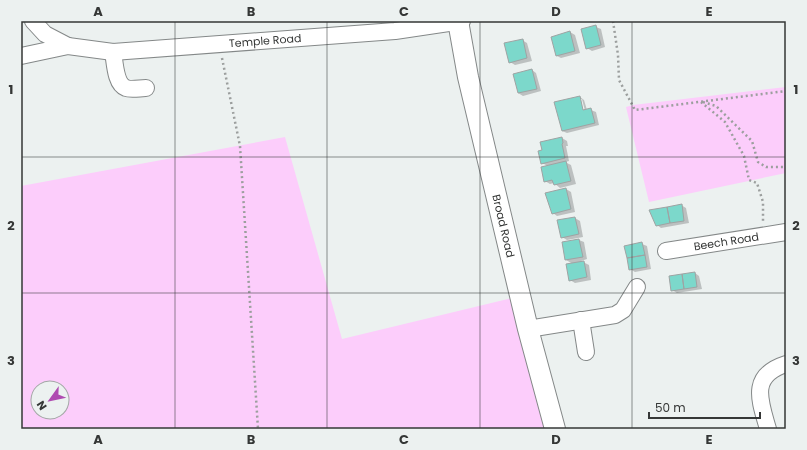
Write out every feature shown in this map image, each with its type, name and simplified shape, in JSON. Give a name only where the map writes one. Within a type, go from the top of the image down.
[{"type":"street","name":"Temple Road","points":[[33,21],[45,34],[68,46]]},
{"type":"street","name":"Temple Road","points":[[21,56],[68,46],[113,52],[395,31],[460,21]]},
{"type":"street","name":"Broad Road","points":[[460,21],[468,77],[528,329],[555,429]]},
{"type":"street","points":[[113,52],[118,77],[121,84],[127,88],[146,88]]},
{"type":"street","name":"Beech Road","points":[[666,251],[786,232]]},
{"type":"street","points":[[528,329],[614,315],[623,310],[637,287]]},
{"type":"street","points":[[581,320],[586,352]]},
{"type":"street","points":[[768,429],[759,396],[761,384],[769,373],[786,364]]},
{"type":"path","points":[[613,21],[618,55],[619,80],[635,110],[786,91]]},
{"type":"path","points":[[219,44],[240,146],[258,429]]},
{"type":"path","points":[[700,102],[716,106],[752,141],[758,162],[766,167],[786,167]]},
{"type":"path","points":[[700,102],[725,122],[744,156],[749,180],[757,183],[764,202],[763,235]]},
{"type":"shaded area","points":[[786,87],[786,173],[649,202],[626,107]]},
{"type":"shaded area","points":[[285,137],[342,339],[516,297],[546,429],[21,429],[21,186]]},
{"type":"building","points":[[596,25],[601,45],[586,49],[581,29]]},
{"type":"building","points":[[570,31],[575,51],[556,56],[551,37]]},
{"type":"building","points":[[523,39],[527,58],[509,63],[504,43]]},
{"type":"building","points":[[532,69],[537,89],[518,93],[513,74]]},
{"type":"building","points":[[580,96],[583,110],[591,108],[595,123],[562,131],[554,102]]},
{"type":"building","points":[[562,137],[565,158],[541,164],[538,151],[542,150],[540,142]]},
{"type":"building","points":[[566,161],[571,181],[554,185],[552,180],[544,182],[541,167]]},
{"type":"building","points":[[566,188],[571,209],[552,214],[545,193]]},
{"type":"building","points":[[682,204],[684,221],[670,223],[667,207]]},
{"type":"building","points":[[667,207],[670,223],[656,226],[649,210]]},
{"type":"building","points":[[575,217],[579,234],[561,238],[557,220]]},
{"type":"building","points":[[579,239],[583,257],[565,260],[562,242]]},
{"type":"building","points":[[642,242],[645,255],[627,258],[624,246]]},
{"type":"building","points":[[645,255],[647,267],[629,270],[627,258]]},
{"type":"building","points":[[584,261],[587,277],[569,281],[566,264]]},
{"type":"building","points":[[695,272],[697,287],[684,289],[682,274]]},
{"type":"building","points":[[682,274],[684,289],[671,291],[669,276]]}]
